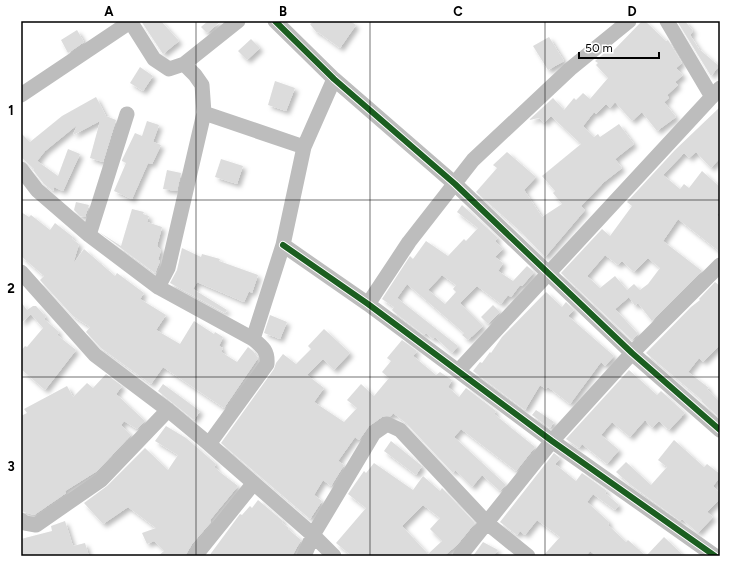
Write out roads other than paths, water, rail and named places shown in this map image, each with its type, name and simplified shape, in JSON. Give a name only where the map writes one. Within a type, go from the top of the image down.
[{"type":"street","points":[[21,95],[130,21],[154,59],[163,67],[169,69],[184,64],[238,21]]},
{"type":"street","points":[[276,21],[334,78],[455,184],[549,272],[632,353],[720,430]]},
{"type":"street","points":[[368,304],[409,242],[473,160],[559,80],[629,21]]},
{"type":"street","points":[[459,370],[716,93],[667,21]]},
{"type":"street","points":[[158,287],[168,268],[204,113],[202,86],[195,75],[184,64]]},
{"type":"street","points":[[253,339],[283,245],[304,147],[334,78]]},
{"type":"street","points":[[204,113],[304,147]]},
{"type":"street","points":[[89,235],[127,114]]},
{"type":"street","points":[[21,169],[37,190],[89,235],[158,287],[253,339],[264,348],[268,355],[267,364],[209,444]]},
{"type":"street","points":[[283,245],[459,370],[552,441],[715,556]]},
{"type":"street","points":[[460,556],[552,441],[632,353],[720,265]]},
{"type":"street","points":[[21,272],[95,355],[168,410],[209,444],[313,535],[334,556]]},
{"type":"street","points":[[21,520],[25,523],[36,525],[101,480],[168,410]]},
{"type":"street","points":[[304,556],[313,535],[374,433],[387,424],[400,430],[487,523],[528,556]]},
{"type":"street","points":[[195,556],[253,484]]}]
